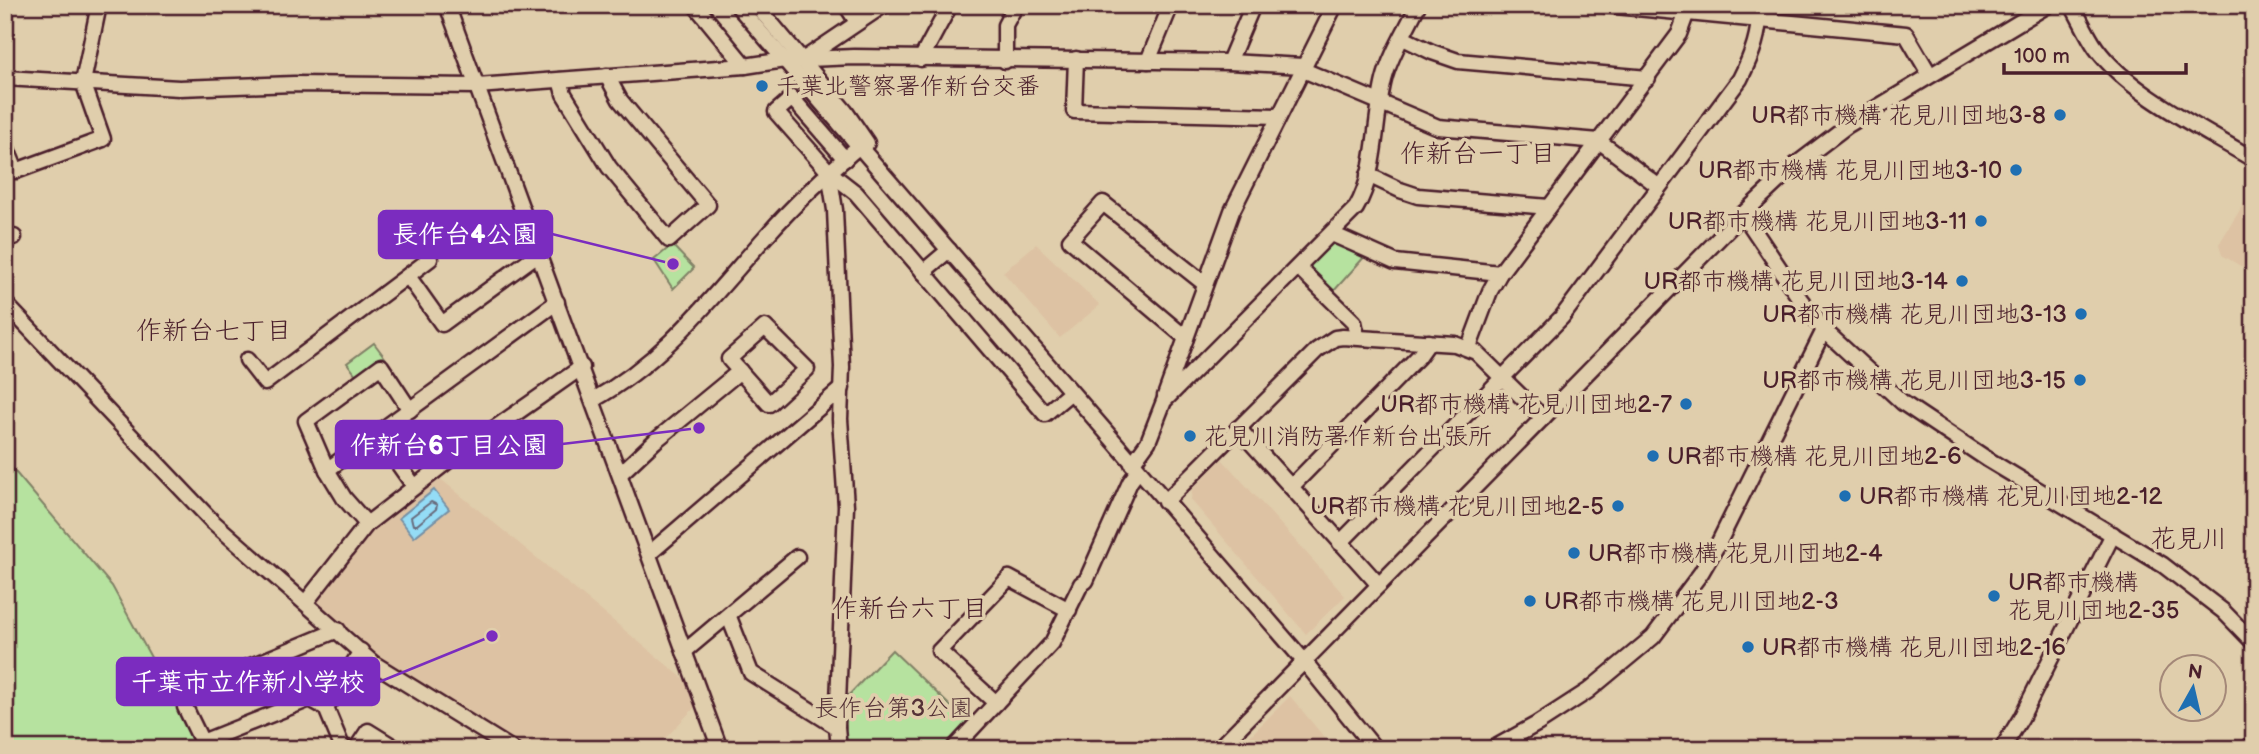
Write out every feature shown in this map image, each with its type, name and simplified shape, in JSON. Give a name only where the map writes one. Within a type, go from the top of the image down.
[{"type":"street","points":[[5,144],[16,171],[103,139],[83,82],[99,5]]},
{"type":"street","points":[[447,5],[720,749]]},
{"type":"street","points":[[695,5],[745,66]]},
{"type":"street","points":[[737,5],[862,143],[888,178],[1070,393],[1304,661],[1375,749]]},
{"type":"street","points":[[756,5],[845,111],[862,143]]},
{"type":"street","points":[[846,5],[857,22]]},
{"type":"street","points":[[803,60],[884,5]]},
{"type":"street","points":[[921,58],[950,5]]},
{"type":"street","points":[[1005,61],[1005,25],[1016,5]]},
{"type":"street","points":[[1099,5],[1110,5]]},
{"type":"street","points":[[1148,61],[1171,5]]},
{"type":"street","points":[[953,749],[1052,643],[1081,584],[1086,581],[1164,401],[1231,211],[1335,5]]},
{"type":"street","points":[[1164,401],[1332,234],[1364,196],[1385,76],[1418,5]]},
{"type":"street","points":[[1605,5],[1760,12],[1906,34],[1930,75]]},
{"type":"street","points":[[1219,749],[1743,214],[1794,166],[1848,125],[2048,5]]},
{"type":"street","points":[[2072,5],[2096,48],[2122,76],[2254,160]]},
{"type":"street","points":[[1229,62],[1247,7]]},
{"type":"street","points":[[1469,347],[1490,291],[1500,273],[1679,34],[1686,8]]},
{"type":"street","points":[[1340,542],[1562,317],[1740,79],[1751,57],[1760,12]]},
{"type":"street","points":[[1403,38],[1458,61],[1648,78]]},
{"type":"street","points":[[5,78],[179,88],[294,83],[477,86],[745,66],[785,60],[854,57],[1229,62],[1302,67],[1438,127],[1599,141],[1658,186]]},
{"type":"street","points":[[1076,59],[1074,111],[1279,116]]},
{"type":"street","points":[[560,80],[564,94],[609,167],[669,240],[708,205],[620,100],[607,76]]},
{"type":"street","points":[[845,159],[792,98],[776,112],[829,172],[856,193],[1045,414],[1070,393]]},
{"type":"street","points":[[593,400],[614,388],[680,335],[768,233],[862,143]]},
{"type":"street","points":[[829,172],[835,210],[842,388],[840,419],[846,506],[837,727],[839,749]]},
{"type":"street","points":[[1368,175],[1418,196],[1549,207]]},
{"type":"street","points":[[1186,338],[1070,240],[1103,203],[1205,284]]},
{"type":"street","points":[[1743,214],[1824,330],[1874,379],[1932,425],[2163,565],[2223,611],[2254,643]]},
{"type":"street","points":[[247,360],[265,383],[430,259],[400,220]]},
{"type":"street","points":[[1332,234],[1395,262],[1500,273]]},
{"type":"street","points":[[923,272],[949,250]]},
{"type":"street","points":[[408,276],[442,324],[539,253]]},
{"type":"street","points":[[1297,267],[1354,321],[1357,336]]},
{"type":"street","points":[[327,470],[558,302]]},
{"type":"street","points":[[5,303],[212,521],[373,663],[493,743],[512,749]]},
{"type":"street","points":[[765,327],[807,369],[769,404],[740,371],[729,359],[765,327]]},
{"type":"street","points":[[1492,749],[1588,691],[1653,637],[1719,542],[1824,330]]},
{"type":"street","points":[[1165,502],[1317,350],[1335,338],[1357,336],[1469,347],[1543,418]]},
{"type":"street","points":[[1291,487],[1419,356],[1429,342]]},
{"type":"street","points":[[367,524],[344,498],[327,470],[306,421],[381,366],[410,410]]},
{"type":"street","points":[[306,602],[367,524],[414,486],[582,367]]},
{"type":"street","points":[[620,474],[655,441],[740,371]]},
{"type":"street","points":[[650,553],[842,388]]},
{"type":"street","points":[[1238,428],[1379,585]]},
{"type":"street","points":[[377,434],[414,486]]},
{"type":"street","points":[[2002,749],[2021,718],[2113,534]]},
{"type":"street","points":[[684,652],[729,617],[797,557]]},
{"type":"street","points":[[996,704],[939,651],[1009,578],[1069,610]]},
{"type":"street","points":[[729,617],[751,673],[837,727]]},
{"type":"street","points":[[338,630],[188,692],[185,707],[202,742],[310,699],[326,708],[339,748]]},
{"type":"street","points":[[326,708],[361,651]]},
{"type":"street","points":[[356,749],[368,731],[397,749]]},
{"type":"street","points":[[2247,749],[2254,744]]},
{"type":"shaded area","points":[[2254,187],[2254,274],[2222,255],[2219,244]]},
{"type":"shaded area","points":[[1036,244],[1100,305],[1060,338],[1003,272]]},
{"type":"shaded area","points":[[1222,459],[1345,596],[1306,634],[1191,500],[1192,490]]},
{"type":"shaded area","points":[[437,476],[684,679],[695,707],[655,749],[526,749],[504,733],[391,669],[314,603],[366,533]]},
{"type":"shaded area","points":[[1290,696],[1334,749],[1237,749]]},
{"type":"green space","points":[[1338,243],[1366,255],[1333,292],[1311,271],[1311,265],[1332,244]]},
{"type":"green space","points":[[672,245],[694,268],[673,289],[654,260]]},
{"type":"green space","points":[[374,343],[386,359],[359,379],[347,363]]},
{"type":"green space","points":[[5,460],[112,586],[201,749],[5,749]]},
{"type":"green space","name":"長作台第3公園","points":[[892,650],[968,723],[944,749],[845,749],[844,700]]},
{"type":"water","points":[[434,490],[449,509],[414,537],[399,518]]},
{"type":"place","name":"千葉北警察署作新台交番","points":[[762,86]]},
{"type":"place","name":"UR都市機構 花見川団地3-8","points":[[2060,115]]},
{"type":"place","name":"UR都市機構 花見川団地3-10","points":[[2016,170]]},
{"type":"place","name":"UR都市機構 花見川団地3-11","points":[[1981,221]]},
{"type":"place","name":"長作台4公園","points":[[673,264]]},
{"type":"place","name":"UR都市機構 花見川団地3-14","points":[[1962,281]]},
{"type":"place","name":"UR都市機構 花見川団地3-13","points":[[2081,314]]},
{"type":"place","name":"UR都市機構 花見川団地3-15","points":[[2080,380]]},
{"type":"place","name":"UR都市機構 花見川団地2-7","points":[[1686,404]]},
{"type":"place","name":"作新台6丁目公園","points":[[699,428]]},
{"type":"place","name":"花見川消防署作新台出張所","points":[[1190,436]]},
{"type":"place","name":"UR都市機構 花見川団地2-6","points":[[1653,456]]},
{"type":"place","name":"UR都市機構 花見川団地2-12","points":[[1845,496]]},
{"type":"place","name":"UR都市機構 花見川団地2-5","points":[[1618,506]]},
{"type":"place","name":"UR都市機構 花見川団地2-4","points":[[1574,553]]},
{"type":"place","name":"UR都市機構 花見川団地2-35","points":[[1994,596]]},
{"type":"place","name":"UR都市機構 花見川団地2-3","points":[[1530,601]]},
{"type":"place","name":"千葉市立作新小学校","points":[[492,636]]},
{"type":"place","name":"UR都市機構 花見川団地2-16","points":[[1748,647]]},
{"type":"district","name":"作新台一丁目","points":[[1478,154]]},
{"type":"district","name":"作新台七丁目","points":[[214,331]]},
{"type":"district","name":"花見川","points":[[2189,539]]},
{"type":"district","name":"作新台六丁目","points":[[910,609]]}]
